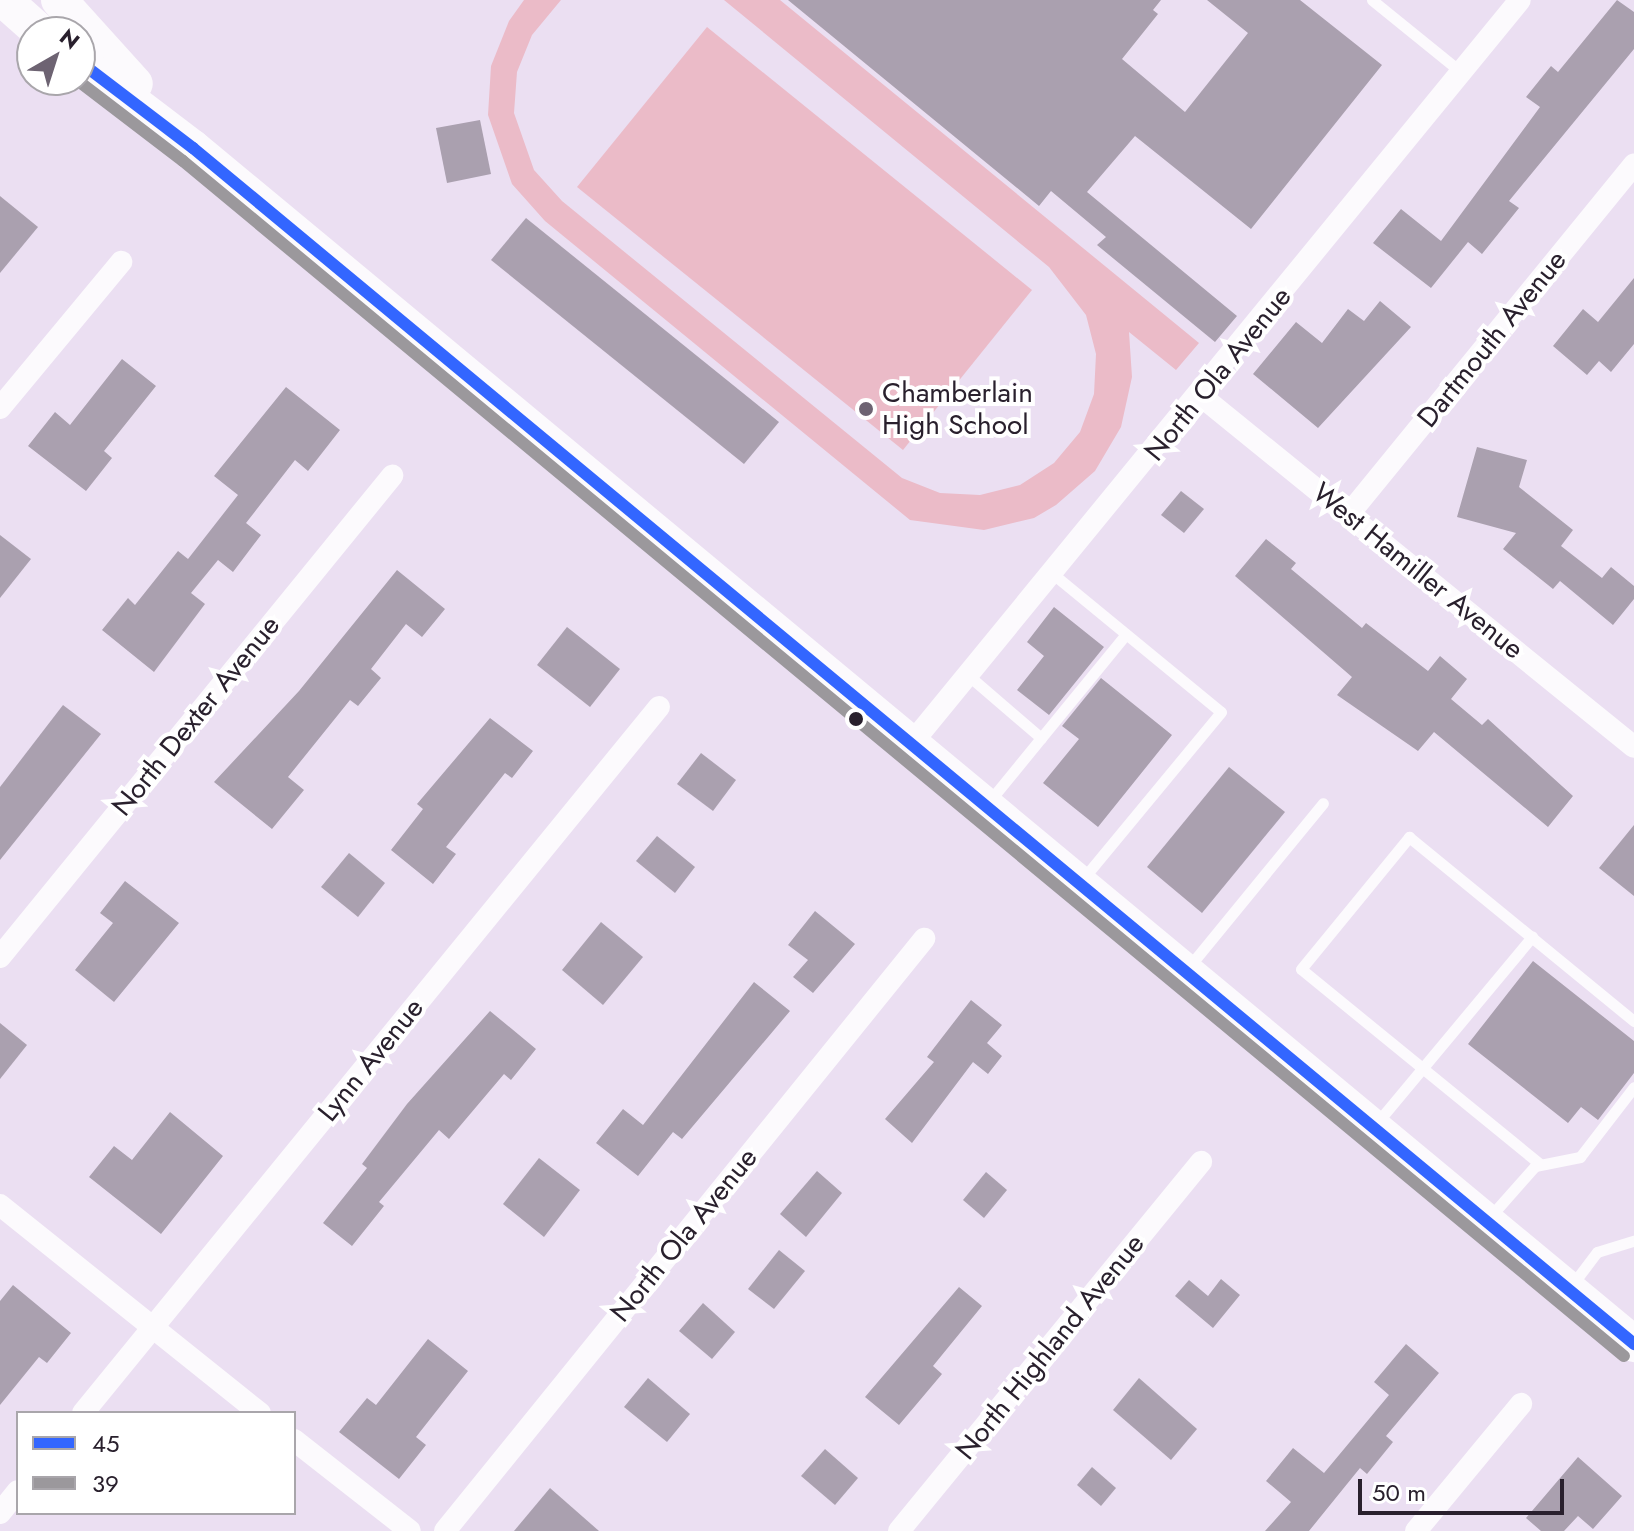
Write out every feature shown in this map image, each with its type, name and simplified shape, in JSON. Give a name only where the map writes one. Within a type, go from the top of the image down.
[{"type":"main road","points":[[4,0],[22,16]]},
{"type":"main road","points":[[59,0],[193,148]]},
{"type":"main road","points":[[96,74],[193,148],[1634,1344]]},
{"type":"main road","points":[[1517,1247],[1634,1326]]},
{"type":"street","name":"North Ola Avenue","points":[[911,744],[1201,396],[1520,0]]},
{"type":"street","name":"Dartmouth Avenue","points":[[1349,514],[1634,164]]},
{"type":"street","points":[[0,408],[121,262]]},
{"type":"street","name":"West Hamiller Avenue","points":[[1201,396],[1631,737]]},
{"type":"street","name":"North Dexter Avenue","points":[[0,957],[392,476]]},
{"type":"street","name":"Lynn Avenue","points":[[85,1411],[659,707]]},
{"type":"street","name":"North Ola Avenue","points":[[445,1531],[924,939]]},
{"type":"street","name":"North Highland Avenue","points":[[899,1531],[1201,1162]]},
{"type":"street","points":[[0,1205],[257,1411]]},
{"type":"street","points":[[1416,1531],[1521,1404]]},
{"type":"street","points":[[296,1442],[410,1531]]},
{"type":"street","points":[[0,1513],[16,1493]]},
{"type":"lane","points":[[1372,0],[1462,73]]},
{"type":"lane","points":[[1053,574],[1221,712],[1079,884]]},
{"type":"lane","points":[[985,806],[1126,634]]},
{"type":"lane","points":[[969,676],[1041,738]]},
{"type":"lane","points":[[1185,972],[1323,803]]},
{"type":"lane","points":[[1540,1164],[1301,969],[1409,837],[1634,1021]]},
{"type":"lane","points":[[1372,1128],[1532,937]]},
{"type":"lane","points":[[1486,1221],[1540,1164],[1580,1157],[1634,1087]]},
{"type":"lane","points":[[1572,1285],[1597,1252],[1634,1241]]},
{"type":"shaded area","points":[[524,0],[561,0],[532,35],[517,72],[514,113],[534,170],[562,201],[902,478],[940,493],[980,495],[1020,485],[1054,463],[1080,432],[1094,394],[1096,354],[1086,315],[1049,267],[724,0],[780,0],[1199,343],[1176,370],[1129,332],[1132,377],[1121,427],[1095,471],[1056,505],[1034,518],[984,530],[910,520],[545,221],[512,184],[488,115],[491,66],[509,21]]},
{"type":"shaded area","points":[[707,27],[1032,290],[903,450],[577,187]]},
{"type":"building","points":[[788,0],[1161,0],[1153,10],[1158,14],[1122,59],[1185,112],[1248,33],[1207,0],[1300,0],[1382,65],[1251,229],[1135,136],[1087,192],[1237,316],[1215,342],[1097,245],[1106,237],[1051,191],[1039,206]]},
{"type":"building","points":[[1617,0],[1634,12],[1634,49],[1509,201],[1519,208],[1482,254],[1468,242],[1431,288],[1373,243],[1401,209],[1441,241],[1540,107],[1526,97],[1551,66],[1558,72]]},
{"type":"building","points":[[480,120],[491,174],[447,183],[436,128]]},
{"type":"building","points":[[0,196],[38,227],[0,273]]},
{"type":"building","points":[[526,218],[779,422],[744,464],[491,260]]},
{"type":"building","points":[[1634,278],[1634,344],[1611,372],[1599,361],[1587,375],[1553,346],[1583,309],[1598,322]]},
{"type":"building","points":[[1380,301],[1411,327],[1318,428],[1253,374],[1296,322],[1322,343],[1348,309],[1364,321]]},
{"type":"building","points":[[122,359],[156,386],[104,451],[112,458],[86,491],[28,446],[55,412],[70,425]]},
{"type":"building","points":[[286,387],[340,430],[308,471],[295,460],[246,523],[261,535],[233,572],[218,560],[191,593],[205,604],[154,672],[102,630],[128,598],[135,605],[178,551],[188,559],[238,495],[214,476]]},
{"type":"building","points":[[1477,447],[1527,460],[1519,487],[1573,530],[1561,546],[1602,578],[1611,567],[1634,586],[1634,599],[1613,625],[1560,581],[1553,589],[1503,549],[1516,533],[1457,517]]},
{"type":"building","points":[[1181,491],[1204,509],[1184,533],[1161,515]]},
{"type":"building","points":[[0,535],[31,559],[0,598]]},
{"type":"building","points":[[1266,539],[1296,563],[1291,569],[1362,628],[1366,623],[1428,671],[1440,656],[1467,679],[1451,699],[1482,725],[1488,719],[1573,796],[1548,827],[1434,732],[1418,751],[1337,695],[1352,677],[1235,576]]},
{"type":"building","points":[[397,570],[445,609],[422,637],[406,624],[371,669],[381,678],[358,706],[350,700],[288,777],[304,790],[272,829],[214,782],[299,691]]},
{"type":"building","points":[[1054,607],[1104,647],[1049,715],[1017,690],[1044,656],[1027,642]]},
{"type":"building","points":[[567,627],[620,669],[590,707],[537,665]]},
{"type":"building","points":[[1101,678],[1172,735],[1098,827],[1043,783],[1079,739],[1062,726]]},
{"type":"building","points":[[63,705],[101,734],[0,860],[0,787]]},
{"type":"building","points":[[490,718],[533,751],[512,778],[505,773],[446,847],[456,854],[433,884],[391,850],[423,809],[417,804]]},
{"type":"building","points":[[701,753],[736,780],[713,811],[677,784]]},
{"type":"building","points":[[1229,767],[1285,812],[1202,913],[1147,867]]},
{"type":"building","points":[[1634,825],[1634,896],[1599,868]]},
{"type":"building","points":[[657,836],[695,867],[675,893],[636,861]]},
{"type":"building","points":[[349,853],[385,883],[358,917],[321,887]]},
{"type":"building","points":[[125,881],[179,923],[114,1002],[75,970],[113,923],[100,913]]},
{"type":"building","points":[[815,911],[855,944],[813,993],[793,977],[808,960],[788,945]]},
{"type":"building","points":[[601,922],[643,957],[603,1005],[562,970]]},
{"type":"building","points":[[1533,961],[1634,1041],[1634,1073],[1598,1120],[1581,1107],[1568,1123],[1468,1044]]},
{"type":"building","points":[[754,982],[790,1011],[682,1139],[673,1132],[638,1176],[596,1143],[623,1109],[643,1125]]},
{"type":"building","points":[[971,1000],[1002,1025],[987,1043],[1002,1056],[988,1074],[973,1062],[912,1143],[885,1119],[934,1062],[927,1057]]},
{"type":"building","points":[[490,1011],[536,1049],[511,1080],[504,1074],[449,1139],[439,1130],[379,1202],[384,1206],[352,1246],[323,1223],[367,1168],[362,1164],[407,1104]]},
{"type":"building","points":[[0,1023],[27,1045],[0,1079]]},
{"type":"building","points":[[170,1112],[223,1156],[161,1234],[89,1177],[114,1146],[132,1160]]},
{"type":"building","points":[[539,1158],[580,1190],[544,1237],[503,1204]]},
{"type":"building","points":[[817,1171],[842,1193],[806,1237],[780,1214]]},
{"type":"building","points":[[986,1172],[1007,1190],[984,1218],[963,1200]]},
{"type":"building","points":[[779,1250],[805,1271],[774,1309],[748,1289]]},
{"type":"building","points":[[1221,1279],[1240,1295],[1213,1328],[1175,1296],[1189,1280],[1208,1296]]},
{"type":"building","points":[[13,1285],[71,1333],[47,1363],[39,1357],[0,1405],[0,1301]]},
{"type":"building","points":[[959,1287],[982,1306],[933,1366],[942,1374],[899,1425],[865,1397]]},
{"type":"building","points":[[703,1303],[735,1332],[712,1359],[679,1331]]},
{"type":"building","points":[[428,1339],[468,1371],[416,1437],[426,1445],[399,1479],[339,1432],[367,1398],[376,1405]]},
{"type":"building","points":[[1406,1344],[1439,1373],[1386,1436],[1393,1442],[1367,1474],[1360,1468],[1309,1531],[1265,1531],[1291,1502],[1266,1481],[1293,1448],[1324,1473],[1389,1395],[1374,1382]]},
{"type":"building","points":[[648,1378],[690,1414],[667,1442],[624,1407]]},
{"type":"building","points":[[1139,1378],[1197,1429],[1171,1460],[1113,1410]]},
{"type":"building","points":[[825,1449],[858,1478],[835,1505],[801,1476]]},
{"type":"building","points":[[1578,1457],[1622,1496],[1593,1529],[1578,1516],[1564,1531],[1541,1531],[1526,1518]]},
{"type":"building","points":[[1092,1467],[1116,1488],[1101,1506],[1077,1485]]},
{"type":"building","points":[[550,1488],[599,1531],[514,1531]]},
{"type":"transit line","name":"45","points":[[96,74],[193,148],[1634,1344]]},
{"type":"transit line","name":"39","points":[[96,95],[183,161],[1624,1356]]},
{"type":"place","name":"Chamberlain High School","points":[[866,409]]}]
